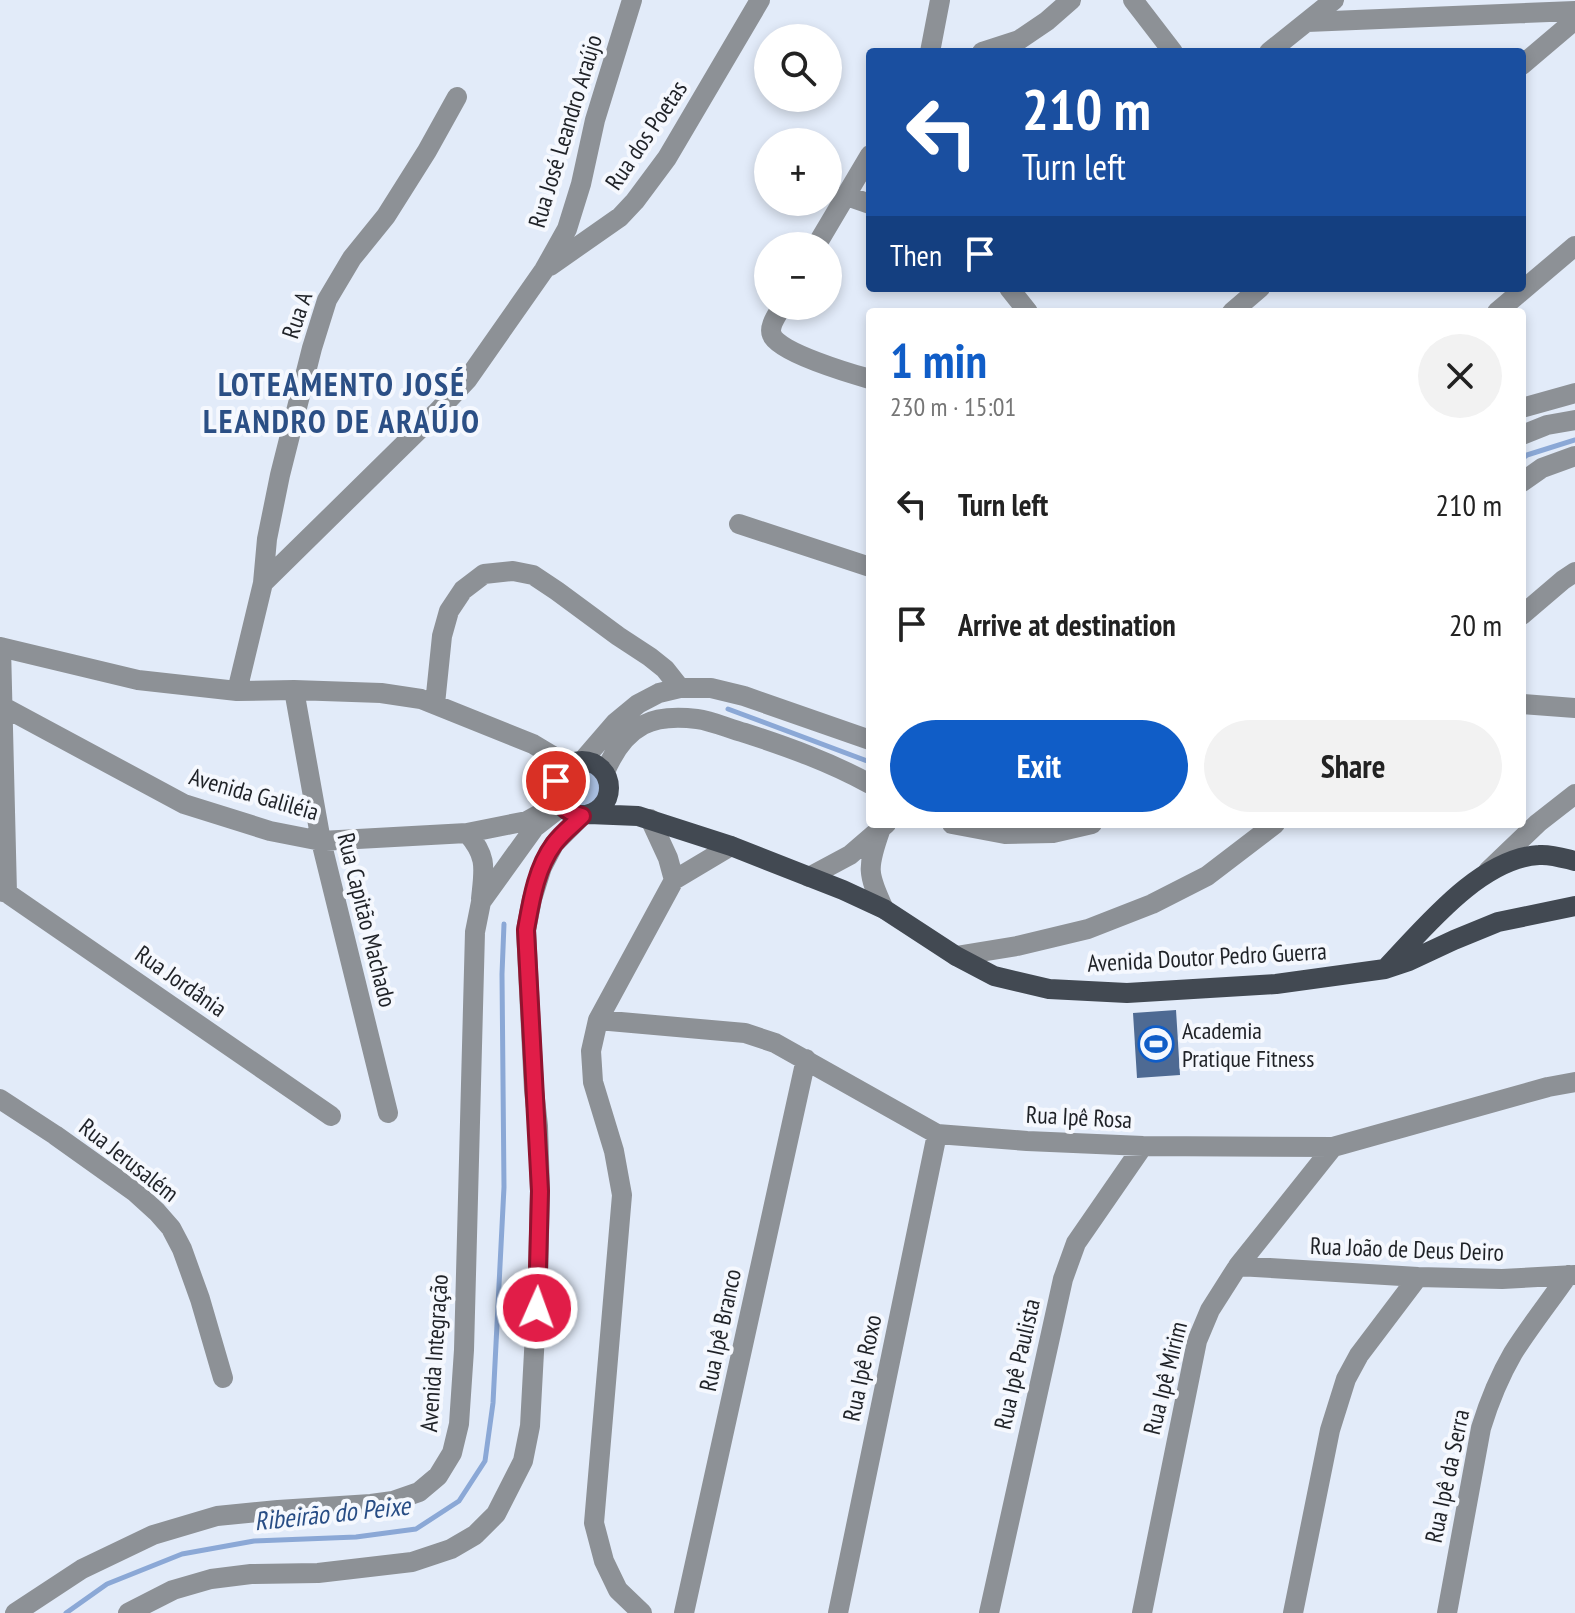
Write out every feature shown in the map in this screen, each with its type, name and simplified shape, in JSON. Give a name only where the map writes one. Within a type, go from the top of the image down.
[{"type":"main road","points":[[576,763],[599,766],[608,780],[604,805],[585,815],[569,812],[560,804],[555,792],[560,772],[576,763]]},
{"type":"main road","name":"Avenida Doutor Pedro Guerra","points":[[608,780],[644,818]]},
{"type":"main road","name":"Avenida Doutor Pedro Guerra","points":[[585,815],[644,818],[731,846],[884,909],[956,956],[994,976],[1049,989],[1127,993],[1276,984],[1385,969],[1498,922],[1574,905]]},
{"type":"main road","points":[[1385,969],[1443,909],[1485,874],[1536,855],[1552,855],[1575,861]]},
{"type":"main road","points":[[1443,909],[1454,940]]},
{"type":"street","name":"Rua José Leandro Araújo","points":[[263,583],[467,380],[544,270],[567,229],[595,120],[632,0]]},
{"type":"street","name":"Rua dos Poetas","points":[[544,270],[620,217],[635,201],[667,158],[760,0]]},
{"type":"street","points":[[931,48],[940,0]]},
{"type":"street","points":[[994,48],[1019,40],[1071,0]]},
{"type":"street","points":[[1133,0],[1170,48]]},
{"type":"street","points":[[1274,48],[1334,0]]},
{"type":"street","points":[[1307,22],[1575,11]]},
{"type":"street","points":[[1522,14],[1535,38],[1530,59]]},
{"type":"street","points":[[1530,59],[1575,20]]},
{"type":"street","name":"Rua A","points":[[263,583],[267,539],[280,475],[327,300],[352,258],[386,216],[457,97]]},
{"type":"street","points":[[825,232],[866,162]]},
{"type":"street","points":[[847,196],[866,203]]},
{"type":"street","points":[[1517,302],[1575,246]]},
{"type":"street","points":[[1012,292],[1025,308]]},
{"type":"street","points":[[1237,308],[1255,292]]},
{"type":"street","points":[[775,320],[772,337],[788,350],[866,378]]},
{"type":"street","points":[[1526,407],[1575,393]]},
{"type":"street","points":[[1526,433],[1547,425],[1575,420]]},
{"type":"street","points":[[1526,479],[1542,468],[1575,456]]},
{"type":"street","points":[[739,524],[866,566]]},
{"type":"street","points":[[435,704],[442,636],[449,611],[463,590],[484,574],[513,571],[533,575],[557,591],[658,663],[680,688]]},
{"type":"street","points":[[1526,612],[1575,572]]},
{"type":"street","points":[[237,691],[263,583]]},
{"type":"street","points":[[3,892],[0,647],[138,680],[237,691],[381,693],[421,699],[576,763],[638,704],[659,693],[680,688],[711,688],[744,696],[866,739]]},
{"type":"street","name":"Rua Capitão Machado","points":[[294,690],[321,841],[388,1113]]},
{"type":"street","points":[[1526,704],[1575,708]]},
{"type":"street","name":"Avenida Galiléia","points":[[1,705],[184,804],[270,831],[321,841],[467,833],[527,821],[560,804]]},
{"type":"street","points":[[608,780],[611,756],[625,738],[644,724],[666,718],[700,719],[792,748],[866,782]]},
{"type":"street","points":[[1485,874],[1538,823],[1575,794]]},
{"type":"street","name":"Avenida Integração","points":[[15,1613],[82,1569],[153,1535],[217,1516],[393,1501],[419,1492],[438,1476],[452,1453],[460,1409],[475,932],[481,902],[535,827],[560,804]]},
{"type":"street","points":[[128,1613],[173,1590],[211,1579],[251,1574],[318,1573],[412,1562],[451,1549],[475,1535],[496,1514],[523,1461],[530,1426],[538,1278],[538,1126],[526,930],[542,867],[554,844],[585,815]]},
{"type":"street","points":[[644,818],[668,858],[674,880]]},
{"type":"street","points":[[1538,823],[1540,834],[1552,855]]},
{"type":"street","points":[[809,877],[850,855],[882,828]]},
{"type":"street","points":[[883,828],[871,857],[871,882],[884,909]]},
{"type":"street","points":[[973,828],[1005,834],[1053,833],[1075,828]]},
{"type":"street","points":[[956,956],[1017,946],[1088,929],[1152,904],[1207,876],[1270,828]]},
{"type":"street","points":[[467,833],[478,845],[483,857],[481,902]]},
{"type":"street","points":[[642,1613],[618,1590],[604,1561],[594,1523],[622,1195],[614,1151],[593,1082],[591,1051],[598,1020],[674,880],[731,846]]},
{"type":"street","name":"Rua Jordânia","points":[[3,892],[331,1116]]},
{"type":"street","name":"Rua Ipê Rosa","points":[[598,1020],[745,1033],[775,1043],[806,1059],[937,1134],[1027,1141],[1143,1146],[1333,1147],[1575,1082]]},
{"type":"street","name":"Rua Ipê Branco","points":[[684,1613],[806,1059]]},
{"type":"street","name":"Rua Jerusalém","points":[[0,1099],[135,1192],[171,1228],[200,1299],[223,1378]]},
{"type":"street","name":"Rua Ipê Roxo","points":[[838,1613],[937,1134]]},
{"type":"street","name":"Rua Ipê Paulista","points":[[989,1613],[1063,1279],[1076,1243],[1143,1146]]},
{"type":"street","name":"Rua Ipê Mirim","points":[[1142,1613],[1197,1341],[1210,1310],[1238,1266],[1333,1147]]},
{"type":"street","name":"Rua João de Deus Deiro","points":[[1238,1266],[1418,1277],[1502,1279],[1572,1275]]},
{"type":"street","name":"Rua Ipê da Serra","points":[[1447,1613],[1481,1428],[1489,1402],[1513,1353],[1572,1275]]},
{"type":"street","points":[[1293,1613],[1330,1430],[1346,1379],[1359,1355],[1418,1277]]},
{"type":"shaded area","points":[[581,766],[596,772],[602,787],[596,802],[581,808],[566,802],[560,787],[566,772]]},
{"type":"building","name":"Academia Pratique Fitness","points":[[1176,1010],[1180,1075],[1137,1078],[1133,1013]]},
{"type":"waterway","name":"Ribeirão do Peixe","points":[[1526,456],[1575,440]]},
{"type":"waterway","name":"Ribeirão do Peixe","points":[[728,709],[866,761]]},
{"type":"waterway","name":"Ribeirão do Peixe","points":[[66,1613],[107,1584],[182,1554],[254,1541],[356,1537],[416,1529],[459,1501],[485,1461],[493,1403],[504,1187],[504,924]]},
{"type":"place","name":"Academia Pratique Fitness","points":[[1156,1044]]},
{"type":"district","name":"LOTEAMENTO JOSÉ LEANDRO DE ARAÚJO","points":[[342,402]]},
{"type":"route","points":[[537,1308],[540,1191],[526,930],[542,867],[554,844],[582,816],[562,806],[555,792],[556,781]]}]
